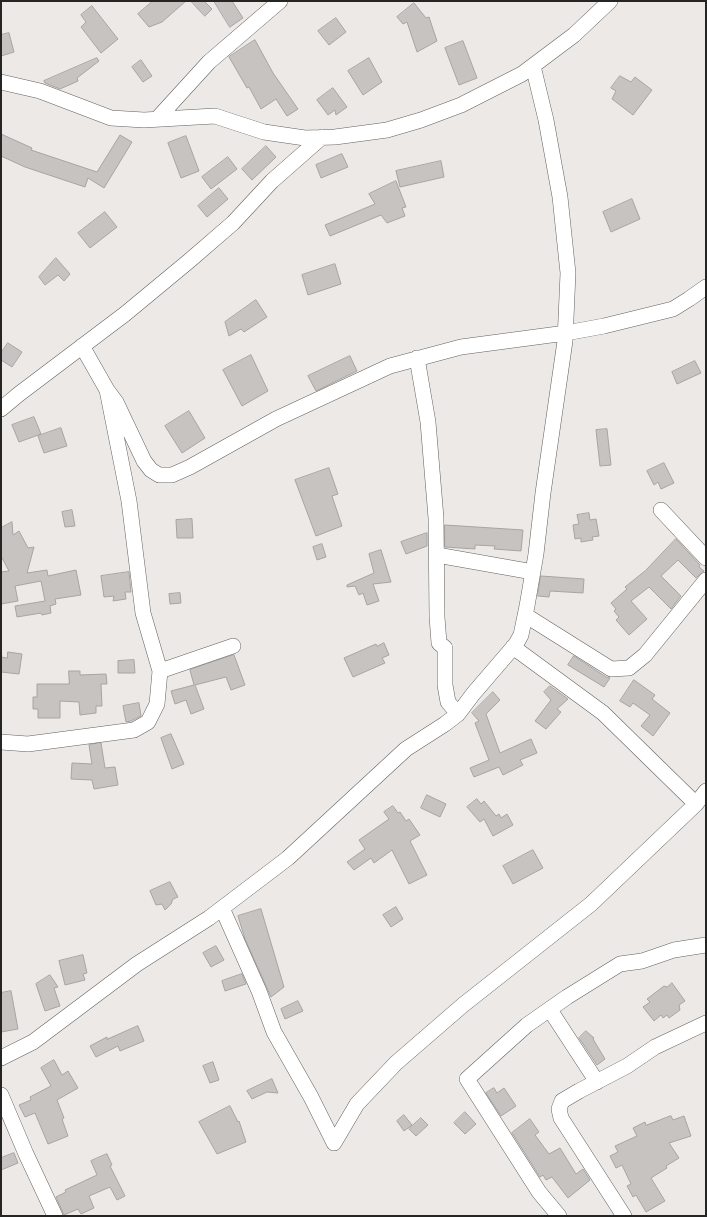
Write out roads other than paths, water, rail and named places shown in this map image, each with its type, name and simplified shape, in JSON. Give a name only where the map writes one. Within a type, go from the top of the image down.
[{"type":"street","points":[[157,119],[209,62],[280,1]]},
{"type":"street","points":[[1,82],[40,91],[111,118],[128,120],[215,116],[264,132],[305,138],[335,137],[387,130],[421,120],[461,105],[522,74],[574,35],[610,1]]},
{"type":"street","points":[[1,1058],[33,1042],[137,964],[209,918],[288,858],[406,749],[458,714],[472,694],[513,647],[521,635],[533,572],[566,333],[568,273],[560,197],[546,120],[533,66]]},
{"type":"street","points":[[1,409],[189,262],[233,223],[272,181],[322,137]]},
{"type":"street","points":[[82,346],[107,390],[116,402],[144,461],[151,470],[159,475],[172,475],[190,467],[276,419],[390,366],[461,347],[566,333],[604,326],[673,309],[689,300],[706,286]]},
{"type":"street","points":[[417,358],[428,422],[436,518],[437,617],[439,643],[445,648],[445,685],[448,702],[458,714]]},
{"type":"street","points":[[1,742],[28,744],[134,730],[148,722],[157,704],[160,671],[143,613],[129,501],[107,390]]},
{"type":"street","points":[[661,510],[706,558]]},
{"type":"street","points":[[436,555],[533,572]]},
{"type":"street","points":[[525,615],[611,668],[629,668],[645,655],[706,580]]},
{"type":"street","points":[[160,671],[233,646]]},
{"type":"street","points":[[513,647],[603,713],[696,804]]},
{"type":"street","points":[[222,908],[259,991],[274,1032],[311,1097],[334,1143],[357,1104],[396,1063],[463,1005],[591,904],[696,804],[706,791]]},
{"type":"street","points":[[559,1216],[539,1192],[467,1079],[527,1025],[620,964],[642,961],[674,950],[706,945]]},
{"type":"street","points":[[550,1010],[597,1082]]},
{"type":"street","points":[[624,1216],[561,1118],[559,1109],[562,1101],[578,1091],[627,1066],[655,1046],[706,1022]]},
{"type":"street","points":[[1,1096],[55,1216]]}]
